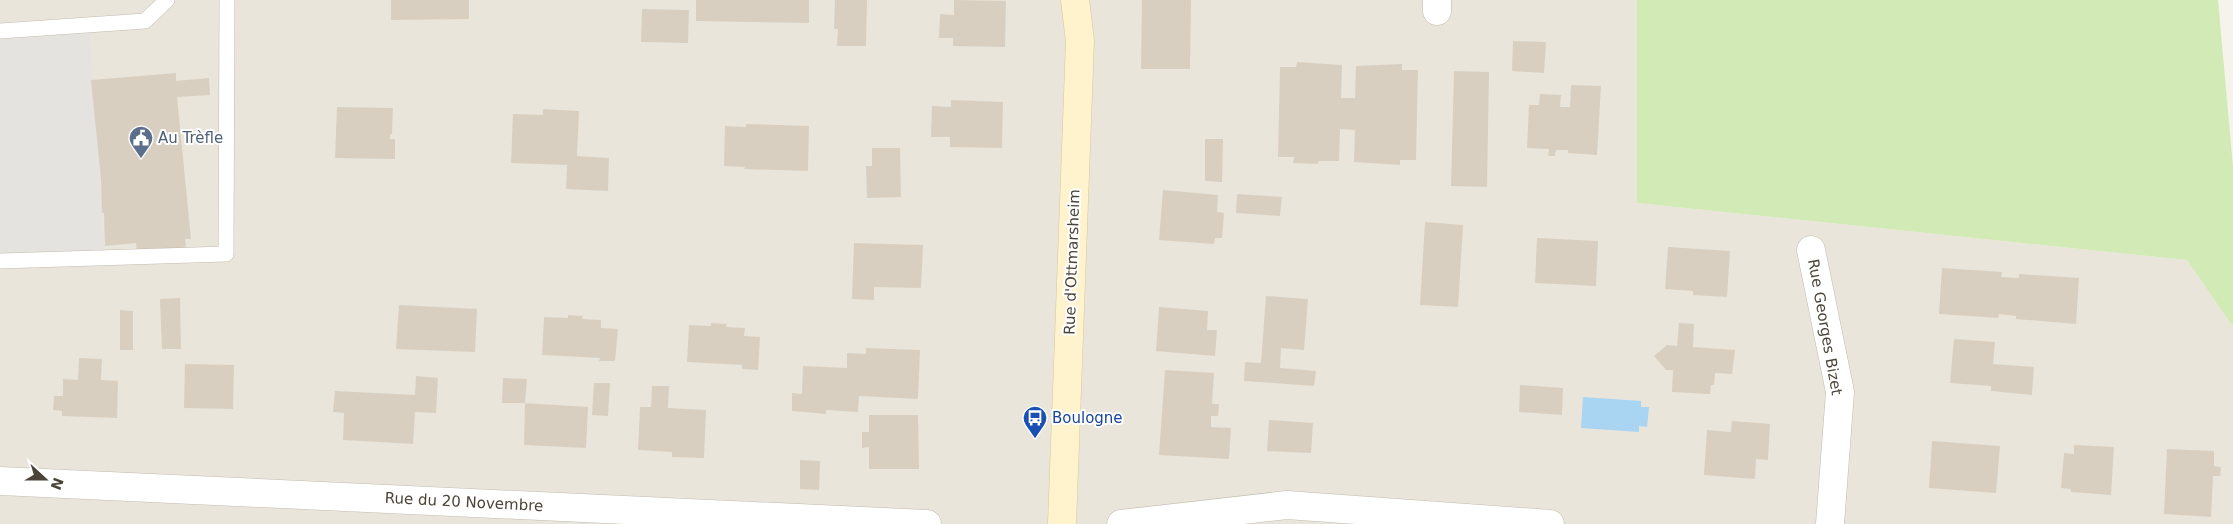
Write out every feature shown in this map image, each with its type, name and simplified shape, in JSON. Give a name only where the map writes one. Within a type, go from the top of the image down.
[{"type":"main road","name":"Rue d'Ottmarsheim","points":[[1062,524],[1080,41],[1076,0]]},
{"type":"street","name":"Rue Georges Bizet","points":[[1811,250],[1840,392],[1830,524]]},
{"type":"street","name":"Rue du 20 Novembre","points":[[0,481],[451,513],[927,524]]},
{"type":"street","points":[[1121,524],[1243,517],[1287,505],[1550,524]]},
{"type":"lane","points":[[0,31],[145,21],[167,0]]},
{"type":"lane","points":[[0,261],[226,254],[227,0]]},
{"type":"shaded area","points":[[0,0],[1637,0],[1637,203],[2187,260],[2233,327],[2233,524],[0,524]]},
{"type":"shaded area","points":[[89,25],[105,257],[0,261],[0,31]]},
{"type":"green space","points":[[1637,0],[2218,0],[2233,167],[2233,327],[2187,260],[1637,203]]},
{"type":"water","points":[[1583,397],[1641,401],[1641,407],[1649,407],[1647,427],[1639,426],[1639,432],[1581,428]]},
{"type":"building","points":[[391,0],[469,0],[469,19],[391,20]]},
{"type":"building","points":[[696,0],[809,0],[809,23],[696,21]]},
{"type":"building","points":[[835,0],[867,0],[866,46],[837,46],[838,29],[834,29]]},
{"type":"building","points":[[954,0],[1006,1],[1005,47],[953,46],[953,38],[939,38],[940,14],[954,15]]},
{"type":"building","points":[[1142,0],[1191,0],[1190,69],[1141,69]]},
{"type":"building","points":[[642,9],[689,10],[688,43],[641,42]]},
{"type":"building","points":[[1513,41],[1546,42],[1544,73],[1512,71]]},
{"type":"building","points":[[1297,62],[1342,65],[1341,98],[1355,98],[1356,66],[1402,64],[1402,70],[1418,70],[1416,160],[1400,160],[1400,165],[1354,162],[1355,130],[1340,129],[1339,161],[1319,161],[1318,164],[1293,163],[1294,157],[1278,157],[1280,67],[1296,67]]},
{"type":"building","points":[[1454,71],[1489,72],[1487,187],[1451,186]]},
{"type":"building","name":"Au Trèfle","points":[[176,73],[176,81],[209,78],[210,95],[177,97],[191,239],[185,239],[186,250],[137,254],[136,243],[105,246],[104,213],[102,213],[101,180],[91,80]]},
{"type":"building","points":[[1571,85],[1601,86],[1597,155],[1568,153],[1568,150],[1556,150],[1555,156],[1548,156],[1549,149],[1527,148],[1529,105],[1539,105],[1540,94],[1561,95],[1560,107],[1570,107]]},
{"type":"building","points":[[951,100],[1003,102],[1002,148],[950,147],[950,137],[931,137],[932,106],[951,107]]},
{"type":"building","points":[[337,107],[393,108],[392,134],[390,134],[390,139],[395,139],[395,159],[335,158]]},
{"type":"building","points":[[543,109],[579,111],[577,156],[609,158],[608,191],[566,189],[567,165],[511,163],[513,114],[543,115]]},
{"type":"building","points":[[746,124],[809,126],[808,171],[744,169],[745,167],[724,166],[725,126],[746,127]]},
{"type":"building","points":[[1205,139],[1223,139],[1222,182],[1205,181]]},
{"type":"building","points":[[872,148],[900,148],[901,197],[867,198],[866,166],[872,166]]},
{"type":"building","points":[[1163,190],[1218,195],[1217,212],[1224,213],[1222,238],[1215,238],[1214,244],[1159,240]]},
{"type":"building","points":[[1237,194],[1282,197],[1280,216],[1236,213]]},
{"type":"building","points":[[1425,222],[1463,225],[1458,307],[1420,305]]},
{"type":"building","points":[[1537,238],[1598,241],[1596,286],[1535,283]]},
{"type":"building","points":[[854,243],[923,245],[921,288],[874,287],[874,300],[852,299]]},
{"type":"building","points":[[1668,247],[1730,251],[1727,297],[1693,295],[1693,291],[1665,289]]},
{"type":"building","points":[[1942,268],[2002,272],[2001,277],[2019,278],[2019,274],[2079,278],[2076,324],[2016,319],[2016,316],[1999,314],[1998,318],[1939,314]]},
{"type":"building","points":[[1266,296],[1308,299],[1304,350],[1281,348],[1280,368],[1316,371],[1314,386],[1244,381],[1245,362],[1261,363]]},
{"type":"building","points":[[180,298],[181,349],[162,349],[160,299]]},
{"type":"building","points":[[399,305],[477,309],[475,352],[396,349]]},
{"type":"building","points":[[1159,307],[1208,311],[1207,330],[1217,330],[1215,356],[1156,351]]},
{"type":"building","points":[[120,310],[133,311],[133,350],[120,350]]},
{"type":"building","points":[[568,315],[583,316],[582,319],[601,320],[601,328],[618,329],[615,361],[599,361],[600,358],[542,355],[544,317],[568,318]]},
{"type":"building","points":[[711,323],[727,324],[726,327],[745,328],[744,336],[760,337],[758,370],[742,369],[742,365],[687,362],[689,325],[711,326]]},
{"type":"building","points":[[1679,323],[1694,324],[1693,347],[1735,350],[1732,374],[1715,373],[1714,385],[1711,385],[1710,394],[1672,392],[1673,370],[1666,370],[1654,356],[1667,345],[1677,346]]},
{"type":"building","points":[[1954,339],[1995,342],[1993,364],[2034,367],[2032,395],[1991,391],[1991,386],[1950,383]]},
{"type":"building","points":[[866,348],[920,350],[918,399],[859,396],[858,412],[826,410],[826,414],[792,411],[792,393],[802,394],[803,366],[847,368],[847,353],[866,354]]},
{"type":"building","points":[[79,358],[102,359],[101,380],[118,381],[117,418],[62,416],[62,411],[53,410],[54,396],[63,396],[63,379],[78,380]]},
{"type":"building","points":[[185,364],[234,365],[233,409],[184,408]]},
{"type":"building","points":[[1165,370],[1214,373],[1212,404],[1219,404],[1218,416],[1211,416],[1211,427],[1231,428],[1229,459],[1159,455]]},
{"type":"building","points":[[416,376],[438,378],[436,413],[415,412],[413,444],[343,440],[344,413],[333,412],[335,391],[415,395]]},
{"type":"building","points":[[503,378],[527,379],[525,403],[502,403]]},
{"type":"building","points":[[594,383],[610,383],[608,416],[592,415]]},
{"type":"building","points":[[1520,385],[1563,388],[1562,415],[1519,412]]},
{"type":"building","points":[[652,386],[669,386],[668,408],[706,410],[704,458],[672,457],[672,452],[638,450],[640,407],[651,407]]},
{"type":"building","points":[[525,403],[588,407],[586,448],[524,445]]},
{"type":"building","points":[[869,415],[918,415],[919,469],[869,469],[869,447],[862,448],[862,432],[869,432]]},
{"type":"building","points":[[1269,420],[1313,423],[1311,453],[1267,451]]},
{"type":"building","points":[[1732,421],[1770,424],[1768,460],[1756,459],[1755,479],[1704,475],[1707,430],[1731,432]]},
{"type":"building","points":[[1932,441],[2000,446],[1996,493],[1929,488]]},
{"type":"building","points":[[2074,445],[2114,447],[2111,495],[2071,492],[2071,489],[2061,488],[2064,453],[2074,454]]},
{"type":"building","points":[[2167,449],[2214,451],[2214,466],[2221,467],[2220,476],[2213,476],[2211,517],[2164,514]]},
{"type":"building","points":[[800,460],[820,461],[819,490],[800,489]]},
{"type":"place","name":"Au Trèfle","points":[[141,159]]},
{"type":"place","name":"Boulogne","points":[[1035,439]]}]
